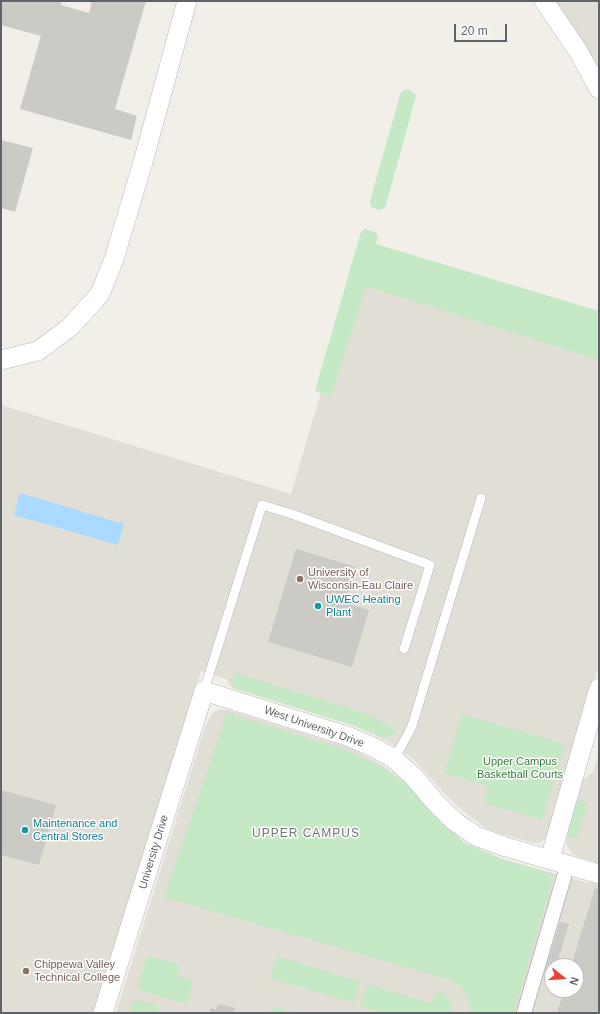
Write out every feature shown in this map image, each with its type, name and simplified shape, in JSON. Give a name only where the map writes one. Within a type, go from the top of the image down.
[{"type":"street","points":[[1,360],[38,351],[70,327],[100,294],[114,259],[141,170],[187,1]]},
{"type":"street","points":[[544,1],[597,78]]},
{"type":"street","points":[[550,859],[599,688]]},
{"type":"street","name":"West University Drive","points":[[204,691],[347,736],[393,758],[454,821],[476,836],[506,847],[599,874]]},
{"type":"street","name":"University Drive","points":[[103,1013],[204,691]]},
{"type":"street","points":[[524,1013],[564,877]]},
{"type":"lane","points":[[393,758],[401,747],[412,726],[481,498]]},
{"type":"lane","points":[[204,691],[262,505],[292,514],[430,565],[404,649]]},
{"type":"shaded area","points":[[554,1],[599,1],[599,72]]},
{"type":"shaded area","name":"University of Wisconsin-Eau Claire","points":[[362,253],[599,325],[599,664],[548,836],[541,842],[534,843],[487,829],[463,811],[446,795],[413,759],[390,743],[352,725],[233,688],[226,679],[201,671],[93,1013],[1,1013],[1,405],[291,494]]},
{"type":"shaded area","points":[[220,710],[228,710],[351,748],[382,765],[407,784],[429,809],[463,842],[502,859],[588,883],[595,862],[572,854],[567,846],[566,836],[582,781],[593,772],[599,751],[599,1013],[116,1013],[205,727],[210,716],[214,712]]},
{"type":"green space","points":[[408,89],[416,96],[386,205],[384,208],[379,210],[370,205],[370,201],[400,95],[402,91]]},
{"type":"green space","points":[[365,229],[375,232],[378,236],[376,244],[599,311],[599,360],[366,286],[331,396],[315,391],[361,232]]},
{"type":"green space","points":[[236,673],[361,712],[381,721],[395,730],[396,734],[388,737],[381,737],[352,725],[233,688]]},
{"type":"green space","points":[[227,713],[343,749],[384,768],[407,784],[429,809],[463,842],[502,859],[554,874],[514,1013],[471,1013],[468,996],[459,985],[450,980],[164,897]]},
{"type":"green space","name":"Upper Campus Basketball Courts","points":[[462,714],[565,744],[542,820],[484,803],[489,786],[444,773]]},
{"type":"green space","points":[[577,800],[587,803],[576,839],[566,836]]},
{"type":"green space","points":[[149,956],[179,964],[178,976],[193,981],[187,1001],[183,1003],[142,991],[139,987],[139,982]]},
{"type":"green space","points":[[277,956],[360,982],[354,1003],[270,978]]},
{"type":"green space","points":[[367,984],[430,1003],[437,993],[440,992],[449,999],[451,1007],[450,1013],[384,1013],[360,1006]]},
{"type":"green space","points":[[139,1000],[156,1005],[160,1013],[129,1013],[133,1002]]},
{"type":"green space","points":[[276,1007],[295,1013],[267,1013]]},
{"type":"water","points":[[20,493],[124,524],[118,545],[14,515]]},
{"type":"building","points":[[1,1],[62,1],[61,5],[89,13],[92,1],[146,1],[115,109],[137,116],[131,140],[20,109],[41,36],[1,25]]},
{"type":"building","points":[[1,140],[33,148],[15,212],[1,208]]},
{"type":"building","name":"UWEC Heating Plant","points":[[296,549],[356,567],[345,602],[369,610],[352,667],[268,642]]},
{"type":"building","name":"Maintenance and Central Stores","points":[[1,790],[56,805],[39,865],[1,855]]},
{"type":"building","points":[[595,888],[599,889],[599,1013],[557,1013],[562,998],[584,998],[584,958],[573,958]]},
{"type":"building","points":[[560,922],[569,924],[558,958],[549,958]]},
{"type":"building","points":[[218,1004],[235,1008],[233,1013],[209,1013],[211,1008],[216,1010]]},
{"type":"place","name":"University of Wisconsin-Eau Claire","points":[[300,579]]},
{"type":"place","name":"UWEC Heating Plant","points":[[318,606]]},
{"type":"place","name":"Maintenance and Central Stores","points":[[25,830]]},
{"type":"place","name":"Chippewa Valley Technical College","points":[[26,971]]},
{"type":"district","name":"UPPER CAMPUS","points":[[306,834]]}]
